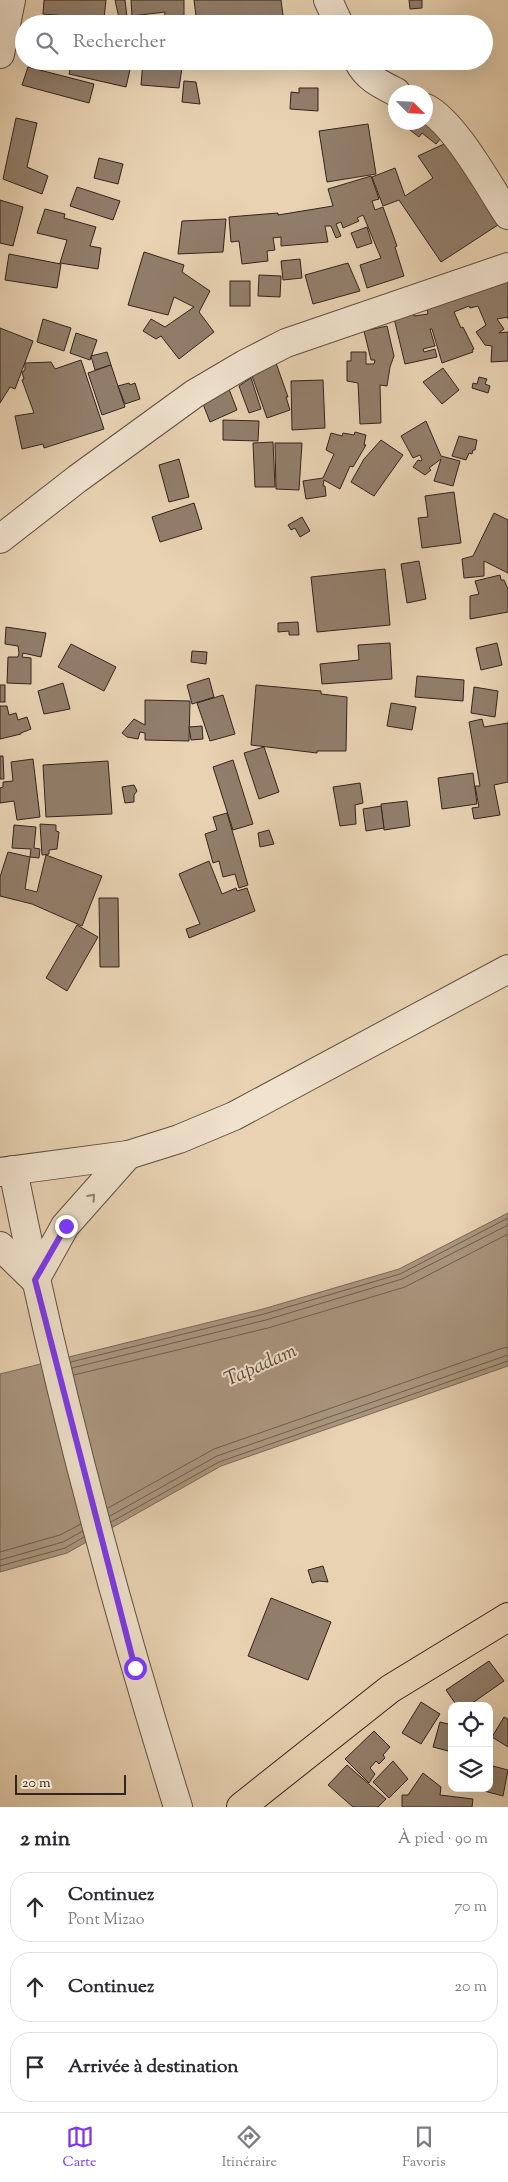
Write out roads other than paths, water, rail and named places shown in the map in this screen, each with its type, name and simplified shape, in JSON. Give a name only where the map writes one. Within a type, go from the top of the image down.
[{"type":"main road","points":[[241,1807],[390,1690],[508,1617]]},
{"type":"street","points":[[0,54],[11,0]]},
{"type":"street","points":[[328,0],[336,15]]},
{"type":"street","points":[[362,70],[375,82],[388,88]]},
{"type":"street","points":[[433,111],[450,127],[508,215]]},
{"type":"street","points":[[0,539],[77,479],[194,394],[245,364],[286,343],[508,267]]},
{"type":"street","points":[[178,1807],[135,1668],[42,1313],[7,1171],[128,1155],[179,1139],[234,1116],[508,969]]},
{"type":"street","points":[[35,1280],[66,1226],[128,1155]]},
{"type":"street","points":[[0,1246],[35,1280]]},
{"type":"water","name":"Tapadam","points":[[508,1213],[508,1366],[221,1466],[67,1553],[0,1572],[0,1374],[263,1309],[399,1269]]}]
